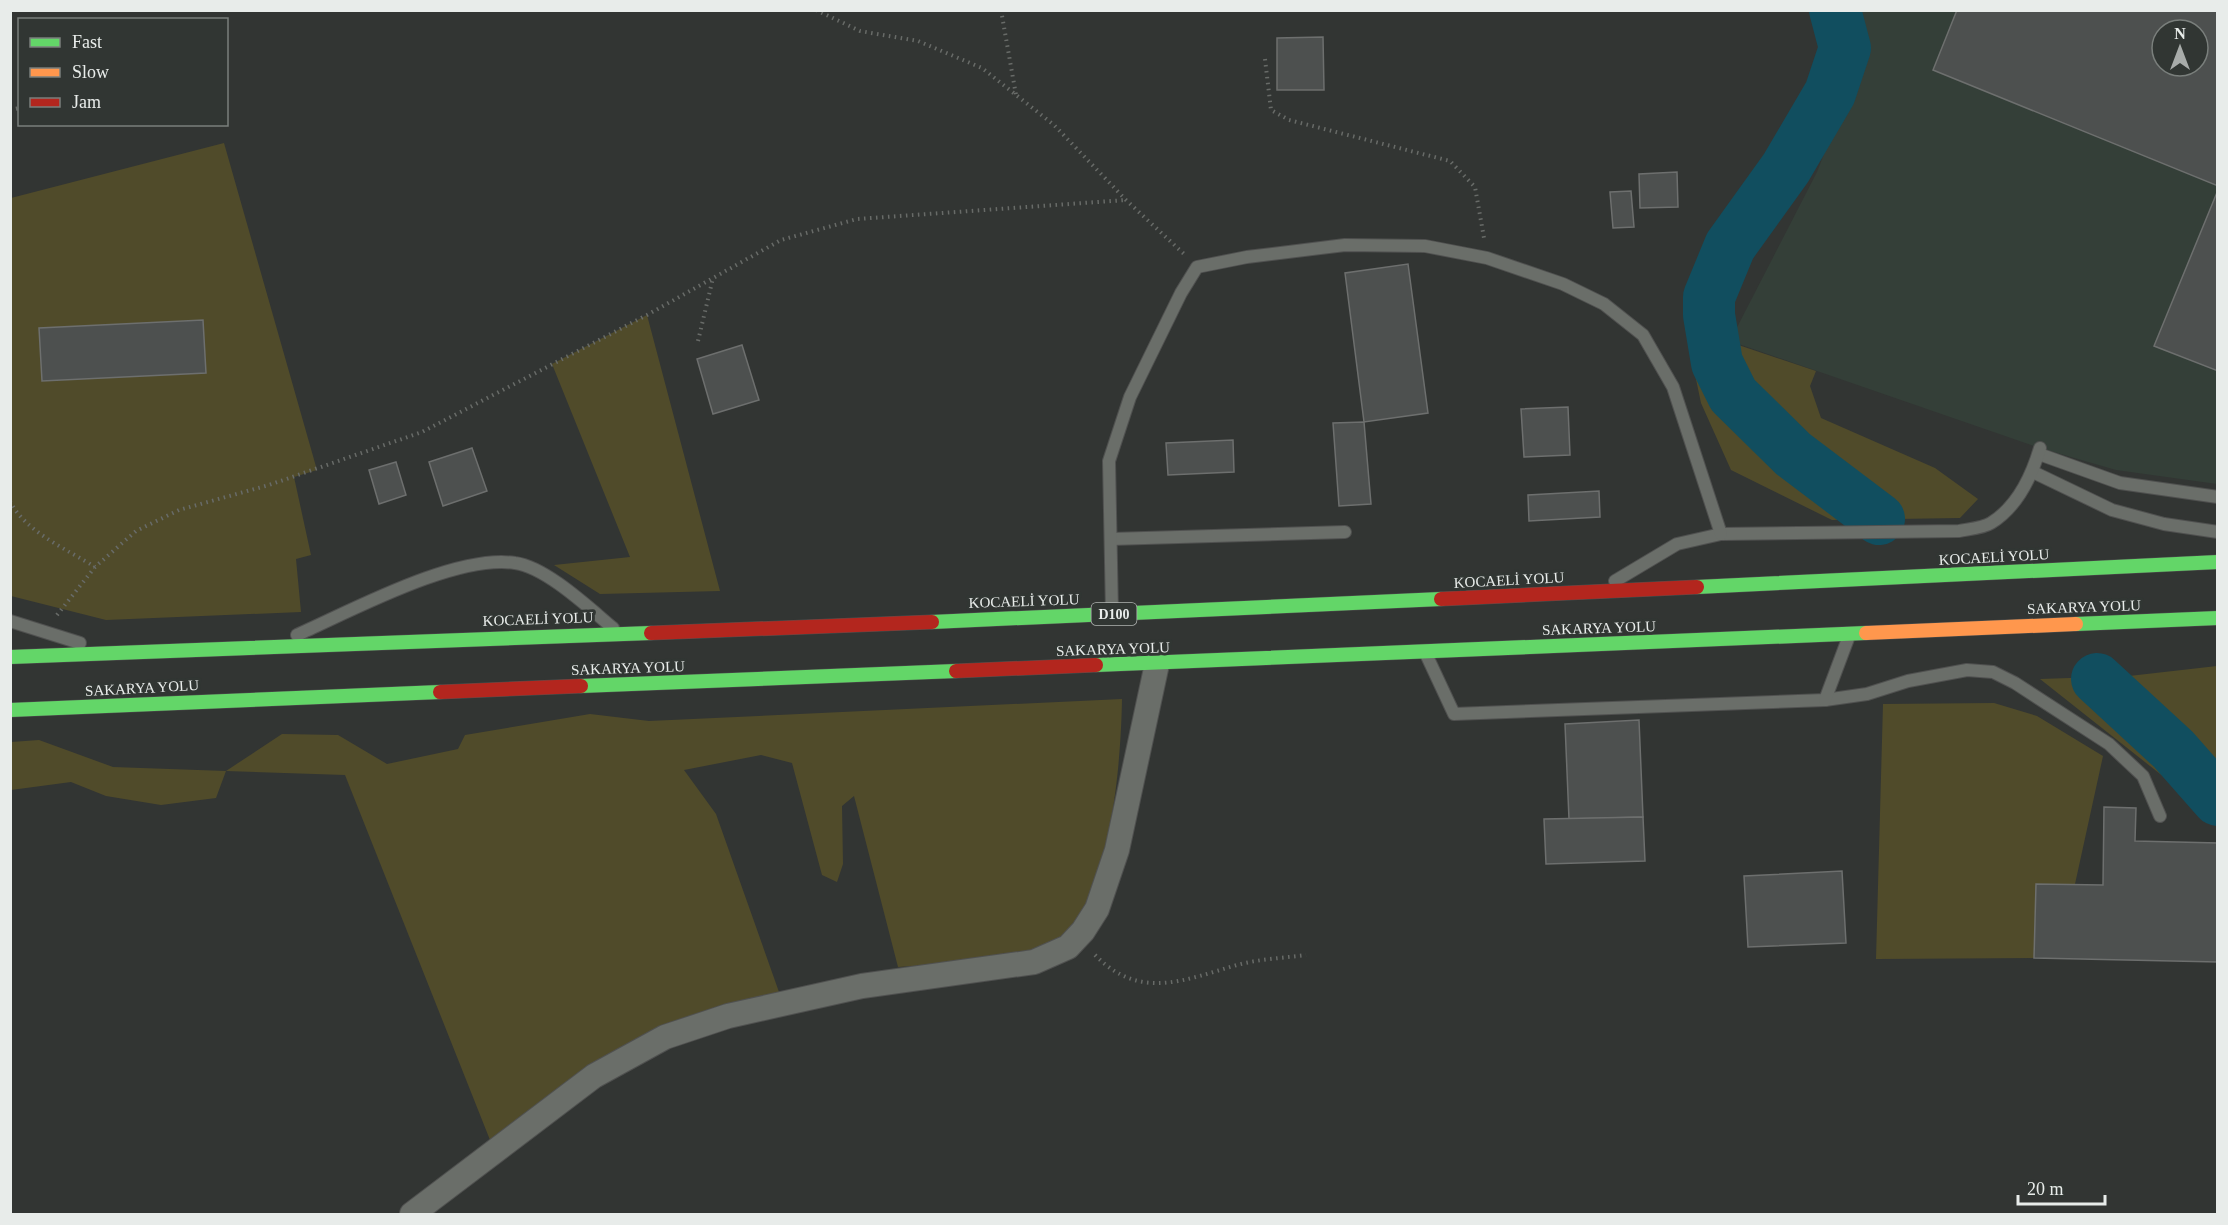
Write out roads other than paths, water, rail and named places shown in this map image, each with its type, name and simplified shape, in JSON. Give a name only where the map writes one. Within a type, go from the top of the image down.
[{"type":"highway","name":"KOCAELİ YOLU","points":[[10,657],[1112,615],[2217,562]]},
{"type":"highway","name":"SAKARYA YOLU","points":[[10,710],[2217,618]]},
{"type":"street","points":[[412,1215],[594,1077],[665,1037],[728,1016],[862,986],[1034,962],[1068,947],[1097,909],[1117,850],[1156,664]]},
{"type":"lane","points":[[1112,615],[1109,461],[1130,397],[1181,293],[1197,267],[1247,257],[1345,245],[1425,246],[1487,258],[1563,284],[1604,304],[1643,335],[1673,387],[1721,534]]},
{"type":"lane","points":[[1596,592],[1677,544],[1721,534],[1959,531],[1990,524],[2010,506],[2033,472],[2040,451],[2120,483],[2217,497]]},
{"type":"lane","points":[[2033,472],[2112,510],[2164,524],[2217,532]]},
{"type":"lane","points":[[1111,539],[1345,532]]},
{"type":"lane","points":[[270,646],[449,569],[479,562],[517,563],[558,583],[618,633]]},
{"type":"lane","points":[[10,621],[109,653]]},
{"type":"lane","points":[[1825,700],[1850,634]]},
{"type":"lane","points":[[1425,652],[1454,714],[1825,700],[1867,694],[1908,681],[1967,670],[1993,672],[2015,683],[2109,744],[2144,776],[2160,816]]},
{"type":"waterway","points":[[1835,10],[1845,48],[1830,93],[1786,168],[1730,246],[1709,297],[1709,315],[1717,363],[1733,395],[1793,454],[1879,519]]},
{"type":"waterway","points":[[2097,679],[2173,749],[2218,800]]}]
